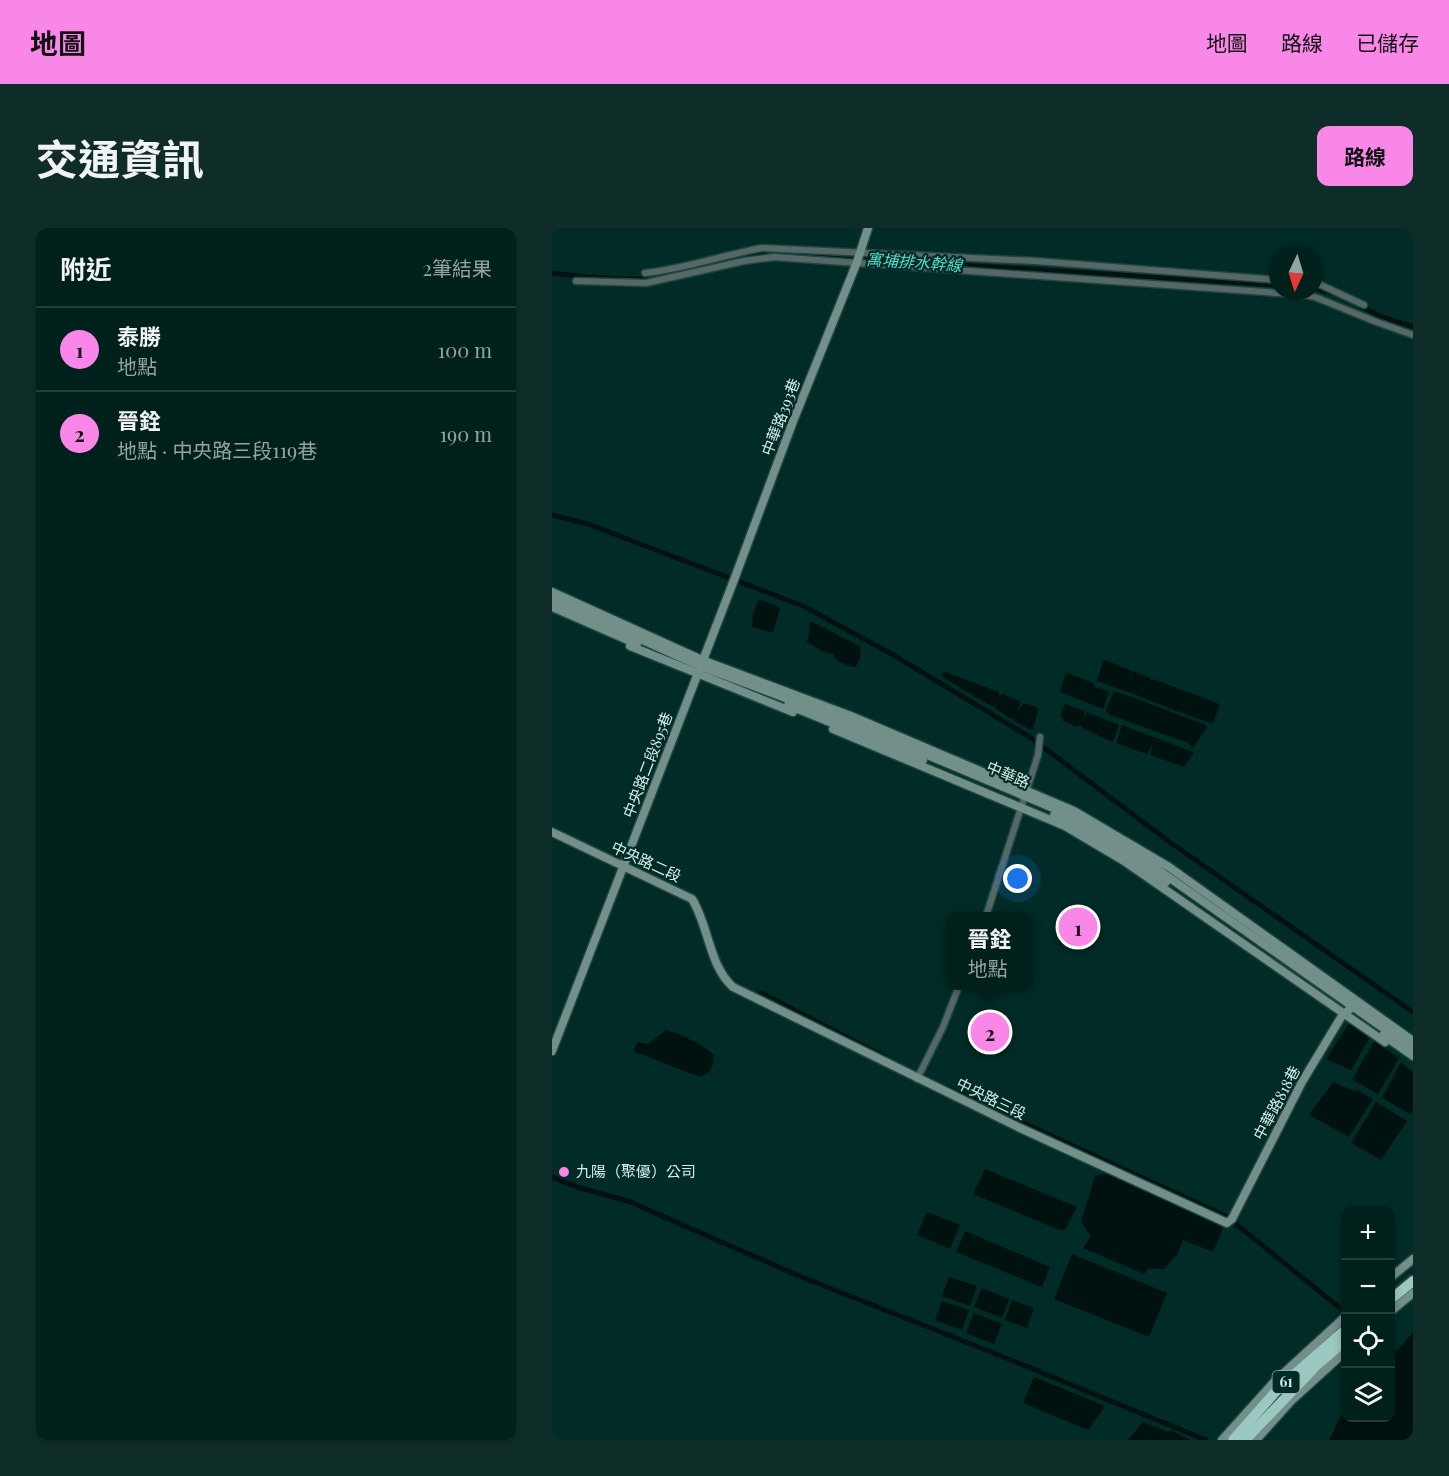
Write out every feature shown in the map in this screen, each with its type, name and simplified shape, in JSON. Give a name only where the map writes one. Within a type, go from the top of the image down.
[{"type":"highway","points":[[1395,1287],[1413,1271]]},
{"type":"highway","points":[[1395,1296],[1413,1281]]},
{"type":"highway","name":"61","points":[[1233,1440],[1280,1388],[1341,1333]]},
{"type":"highway","name":"61","points":[[1245,1440],[1316,1366],[1341,1344]]},
{"type":"main road","name":"中華路393巷","points":[[699,667],[734,583],[792,424],[868,228]]},
{"type":"main road","name":"中華路","points":[[552,592],[699,667]]},
{"type":"main road","name":"中華路","points":[[552,599],[699,667]]},
{"type":"main road","name":"中華路","points":[[552,607],[1023,799],[1074,811],[1135,845],[1413,1056]]},
{"type":"main road","name":"中華路","points":[[552,614],[699,667],[851,716],[1023,799],[1124,861],[1240,940],[1413,1049]]},
{"type":"main road","name":"中央路二段895巷","points":[[552,1050],[699,667]]},
{"type":"main road","name":"中央路二段","points":[[552,832],[692,899],[699,910],[722,975],[733,987],[746,994]]},
{"type":"main road","name":"中央路三段","points":[[746,994],[917,1079],[1227,1223]]},
{"type":"main road","name":"中華路","points":[[1351,1008],[1412,1039]]},
{"type":"main road","name":"中華路","points":[[1351,1008],[1413,1061]]},
{"type":"main road","name":"中華路818巷","points":[[1227,1223],[1232,1219],[1302,1082],[1351,1008]]},
{"type":"main road","points":[[1395,1274],[1413,1259]]},
{"type":"main road","points":[[1395,1308],[1413,1293]]},
{"type":"main road","points":[[1222,1440],[1275,1381],[1341,1321]]},
{"type":"main road","points":[[1256,1440],[1291,1401],[1341,1356]]},
{"type":"street","points":[[645,273],[664,271],[762,248],[1036,261],[1269,279]]},
{"type":"street","points":[[576,281],[646,284],[744,261],[774,257],[1306,295],[1413,334]]},
{"type":"street","points":[[1030,275],[1036,261]]},
{"type":"street","points":[[1323,286],[1364,305]]},
{"type":"street","points":[[987,912],[1038,755],[1040,737]]},
{"type":"street","points":[[917,1079],[957,990]]},
{"type":"shaded area","points":[[759,599],[780,608],[773,633],[752,627],[753,613]]},
{"type":"shaded area","points":[[811,621],[861,647],[860,659],[856,667],[837,661],[833,654],[824,652],[807,642]]},
{"type":"shaded area","points":[[1105,660],[1132,671],[1127,683],[1133,671],[1150,678],[1151,681],[1153,679],[1187,692],[1187,694],[1188,692],[1220,704],[1214,721],[1210,723],[1180,712],[1182,707],[1179,712],[1126,691],[1125,688],[1124,691],[1097,681]]},
{"type":"shaded area","points":[[943,671],[999,692],[999,696],[1003,694],[1021,702],[1016,713],[1024,703],[1039,708],[1033,729],[1014,721],[1014,718],[1011,719],[995,708],[998,700],[994,707],[973,696],[972,693],[941,676]]},
{"type":"shaded area","points":[[1067,673],[1093,683],[1096,688],[1104,689],[1109,693],[1103,709],[1060,692]]},
{"type":"shaded area","points":[[1114,692],[1206,725],[1207,728],[1193,748],[1188,743],[1108,714],[1106,709]]},
{"type":"shaded area","points":[[1065,704],[1085,711],[1084,717],[1087,712],[1119,725],[1113,742],[1082,728],[1081,725],[1077,727],[1063,721],[1060,716]]},
{"type":"shaded area","points":[[1122,725],[1193,752],[1193,754],[1184,767],[1150,755],[1153,743],[1147,754],[1116,743]]},
{"type":"shaded area","points":[[1350,1022],[1370,1037],[1351,1070],[1326,1059]]},
{"type":"shaded area","points":[[666,1030],[692,1040],[714,1055],[712,1066],[707,1073],[700,1077],[633,1051],[638,1042],[648,1044]]},
{"type":"shaded area","points":[[1374,1041],[1399,1058],[1378,1094],[1352,1080]]},
{"type":"shaded area","points":[[1401,1062],[1413,1072],[1413,1110],[1410,1114],[1382,1098]]},
{"type":"shaded area","points":[[1333,1082],[1354,1091],[1357,1090],[1373,1099],[1349,1137],[1309,1115]]},
{"type":"shaded area","points":[[1376,1102],[1407,1121],[1381,1160],[1351,1143]]},
{"type":"shaded area","points":[[985,1169],[1077,1207],[1065,1230],[1057,1229],[973,1194]]},
{"type":"shaded area","points":[[1109,1173],[1225,1223],[1213,1252],[1183,1240],[1177,1255],[1164,1269],[1148,1269],[1144,1274],[1083,1248],[1091,1236],[1081,1222],[1095,1176]]},
{"type":"shaded area","points":[[927,1212],[960,1225],[950,1249],[917,1235]]},
{"type":"shaded area","points":[[965,1231],[1050,1267],[1042,1287],[956,1252]]},
{"type":"shaded area","points":[[1072,1254],[1167,1293],[1149,1337],[1054,1299]]},
{"type":"shaded area","points":[[949,1277],[977,1286],[970,1306],[942,1296]]},
{"type":"shaded area","points":[[982,1288],[1009,1299],[1002,1318],[974,1307]]},
{"type":"shaded area","points":[[1012,1300],[1034,1308],[1027,1328],[1005,1320]]},
{"type":"shaded area","points":[[942,1301],[969,1310],[962,1330],[935,1320]]},
{"type":"shaded area","points":[[974,1313],[1002,1324],[994,1344],[966,1333]]},
{"type":"shaded area","points":[[1413,1332],[1413,1440],[1329,1440],[1341,1415],[1341,1422],[1395,1422],[1395,1353]]},
{"type":"shaded area","points":[[1034,1377],[1105,1406],[1088,1430],[1023,1403]]},
{"type":"shaded area","points":[[1143,1422],[1168,1432],[1171,1430],[1190,1440],[1128,1440]]},
{"type":"waterway","name":"寓埔排水幹線","points":[[737,260],[756,255],[784,254],[1269,284]]},
{"type":"waterway","name":"寓埔排水幹線","points":[[552,273],[620,279],[661,277]]},
{"type":"waterway","name":"寓埔排水幹線","points":[[1323,290],[1333,293]]},
{"type":"waterway","name":"寓埔排水幹線","points":[[1360,306],[1380,316],[1413,327]]},
{"type":"waterway","points":[[552,515],[588,524],[803,606],[890,653],[1031,738],[1171,843],[1413,1012]]},
{"type":"waterway","points":[[761,993],[885,1057]]},
{"type":"waterway","points":[[947,1088],[1226,1216],[1341,1309]]},
{"type":"waterway","points":[[552,1177],[577,1187],[628,1201],[792,1273],[1206,1440]]},
{"type":"place","name":"泰勝","points":[[1078,927]]},
{"type":"place","name":"晉銓","points":[[990,1032]]},
{"type":"place","name":"九陽（聚優）公司","points":[[564,1172]]}]
